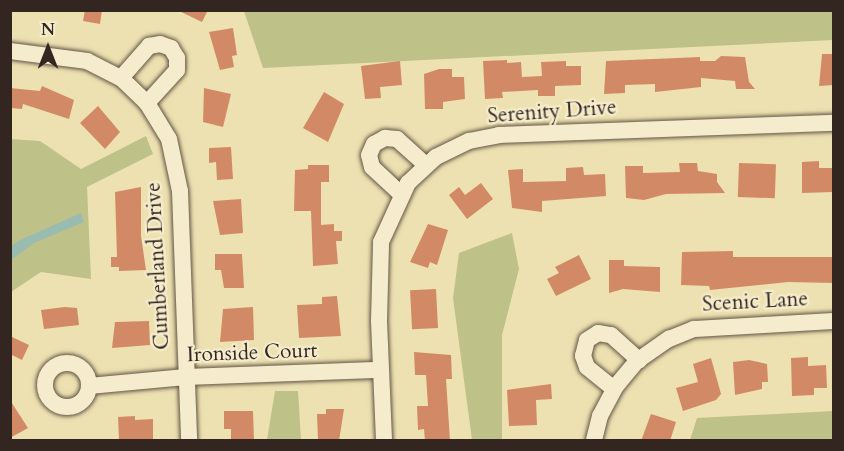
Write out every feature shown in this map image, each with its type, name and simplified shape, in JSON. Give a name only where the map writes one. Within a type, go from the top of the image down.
[{"type":"street","points":[[121,78],[149,46],[160,44],[171,48],[177,58],[177,70],[147,103]]},
{"type":"street","name":"Cumberland Drive","points":[[10,51],[87,61],[121,78],[147,103],[168,139],[180,191],[189,441]]},
{"type":"street","name":"Serenity Drive","points":[[384,441],[381,370],[381,242],[402,195],[426,165],[469,141],[499,135],[834,123]]},
{"type":"street","points":[[402,195],[372,167],[369,155],[374,144],[385,138],[397,139],[426,165]]},
{"type":"street","name":"Scenic Lane","points":[[594,441],[600,416],[614,389],[639,360],[694,328],[834,321]]},
{"type":"street","points":[[614,389],[597,378],[584,362],[587,340],[598,333],[611,335],[639,360]]},
{"type":"street","name":"Ironside Court","points":[[89,386],[186,377],[381,370]]},
{"type":"green space","points":[[244,11],[833,11],[833,40],[263,68]]},
{"type":"green space","points":[[146,136],[153,154],[87,187],[91,279],[41,272],[11,292],[11,139],[40,141],[81,169]]},
{"type":"green space","points":[[512,233],[519,269],[502,335],[502,440],[472,440],[453,298],[459,253]]},
{"type":"green space","points":[[275,391],[298,391],[301,440],[267,440]]},
{"type":"green space","points":[[833,411],[833,440],[690,440],[697,418]]},
{"type":"water","points":[[81,213],[84,222],[34,243],[11,260],[11,246]]},
{"type":"building","points":[[85,10],[102,10],[100,24],[83,21]]},
{"type":"building","points":[[177,10],[208,10],[202,22]]},
{"type":"building","points":[[233,28],[237,55],[232,56],[234,67],[220,70],[209,32]]},
{"type":"building","points":[[822,54],[834,54],[834,85],[819,86]]},
{"type":"building","points":[[721,56],[745,57],[749,82],[755,89],[736,89],[735,81],[701,78],[701,87],[655,92],[655,84],[625,85],[625,93],[604,94],[606,61],[700,57],[700,61],[715,61]]},
{"type":"building","points":[[507,60],[507,63],[521,62],[522,77],[542,76],[541,62],[566,61],[566,66],[581,66],[581,85],[555,86],[555,96],[538,96],[538,90],[502,92],[503,98],[485,99],[483,61]]},
{"type":"building","points":[[400,61],[402,85],[380,87],[381,98],[365,99],[361,66]]},
{"type":"building","points":[[439,69],[452,69],[452,77],[464,77],[465,99],[443,102],[443,109],[425,109],[424,74]]},
{"type":"building","points":[[42,86],[74,100],[69,119],[23,104],[22,109],[10,108],[10,88],[40,91]]},
{"type":"building","points":[[204,88],[231,94],[223,127],[203,122]]},
{"type":"building","points":[[324,92],[344,104],[328,142],[303,128]]},
{"type":"building","points":[[98,106],[120,132],[105,149],[80,123]]},
{"type":"building","points":[[231,147],[233,179],[217,180],[216,162],[209,163],[209,148]]},
{"type":"building","points":[[819,161],[819,168],[834,168],[834,192],[802,193],[802,162]]},
{"type":"building","points":[[679,163],[697,163],[698,171],[717,174],[717,182],[725,193],[666,194],[644,200],[626,198],[625,166],[643,166],[643,173],[680,172]]},
{"type":"building","points":[[739,163],[776,164],[775,198],[738,197]]},
{"type":"building","points":[[308,165],[329,165],[329,182],[321,182],[321,225],[334,224],[334,231],[342,231],[342,241],[336,241],[338,264],[313,266],[311,211],[294,211],[295,170],[308,169]]},
{"type":"building","points":[[583,167],[584,175],[605,174],[606,196],[542,201],[542,212],[512,208],[508,170],[523,169],[523,182],[566,181],[566,168]]},
{"type":"building","points":[[481,183],[493,199],[467,219],[449,195],[459,187],[465,195]]},
{"type":"building","points":[[141,187],[141,236],[146,270],[119,271],[119,267],[111,267],[111,257],[117,257],[115,192]]},
{"type":"building","points":[[241,199],[243,233],[220,235],[213,201]]},
{"type":"building","points":[[428,224],[448,230],[437,265],[430,262],[428,268],[410,262]]},
{"type":"building","points":[[733,251],[733,257],[834,257],[834,283],[788,282],[710,290],[709,286],[681,285],[682,252]]},
{"type":"building","points":[[215,254],[242,254],[244,288],[224,288],[221,270],[215,270]]},
{"type":"building","points":[[579,255],[591,279],[556,296],[547,279],[559,273],[555,267]]},
{"type":"building","points":[[609,260],[624,260],[624,266],[660,267],[660,292],[623,289],[609,293]]},
{"type":"building","points":[[436,289],[438,328],[412,329],[410,290]]},
{"type":"building","points":[[337,296],[341,336],[299,338],[297,305],[322,304],[322,297]]},
{"type":"building","points":[[253,307],[254,340],[220,342],[223,309]]},
{"type":"building","points":[[77,308],[79,325],[44,329],[41,310]]},
{"type":"building","points":[[149,321],[150,345],[112,348],[115,322]]},
{"type":"building","points":[[10,336],[29,345],[22,360],[10,354]]},
{"type":"building","points":[[414,352],[451,355],[452,379],[446,379],[450,441],[425,441],[424,429],[418,430],[417,406],[428,406],[426,375],[415,375]]},
{"type":"building","points":[[808,357],[808,366],[826,365],[827,388],[814,388],[814,395],[792,396],[791,358]]},
{"type":"building","points":[[711,358],[721,394],[716,400],[683,411],[676,388],[698,382],[693,364]]},
{"type":"building","points":[[749,360],[767,364],[768,382],[762,382],[762,389],[735,395],[733,362]]},
{"type":"building","points":[[551,384],[552,399],[536,400],[537,425],[509,426],[507,390]]},
{"type":"building","points":[[10,400],[28,428],[10,438]]},
{"type":"building","points":[[326,409],[344,409],[339,441],[318,441],[317,414],[326,414]]},
{"type":"building","points":[[224,411],[253,411],[254,441],[231,441],[231,429],[224,429]]},
{"type":"building","points":[[651,414],[676,422],[670,441],[641,441]]},
{"type":"building","points":[[135,416],[135,420],[153,419],[153,441],[119,440],[118,417]]}]
